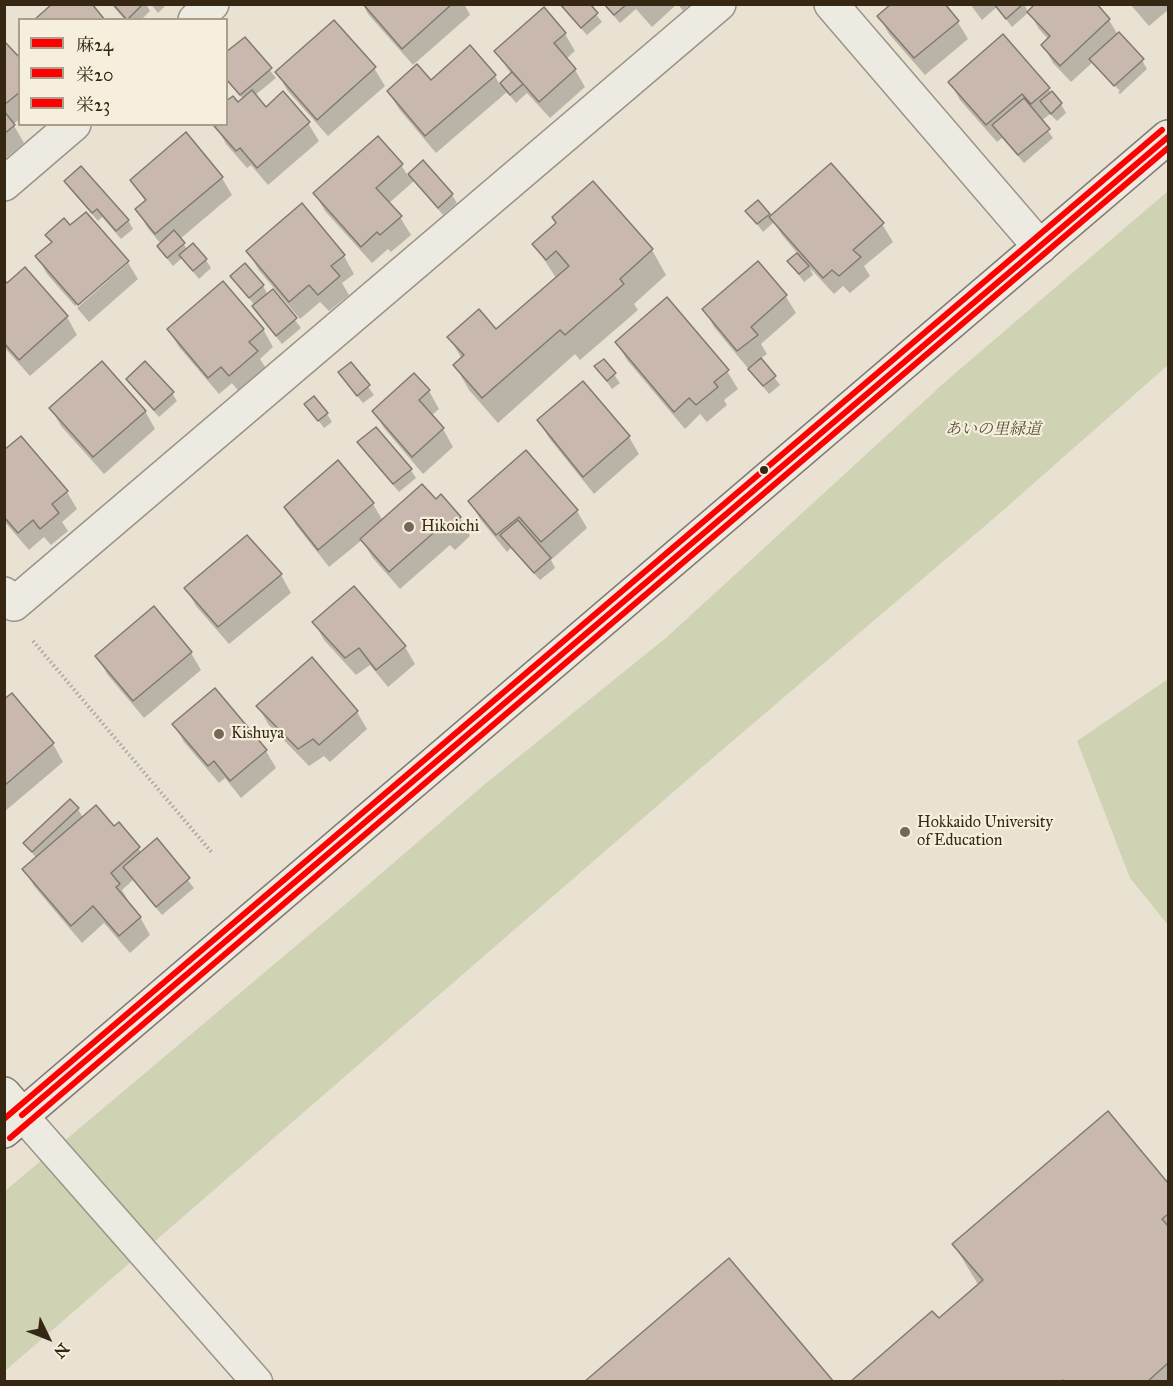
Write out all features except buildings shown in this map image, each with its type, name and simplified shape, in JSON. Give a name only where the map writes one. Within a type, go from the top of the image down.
[{"type":"street","points":[[197,18],[213,4]]},
{"type":"street","points":[[4,594],[14,604],[719,4]]},
{"type":"street","points":[[831,4],[1040,247]]},
{"type":"street","points":[[4,184],[72,126]]},
{"type":"street","points":[[10,1114],[1168,137]]},
{"type":"lane","points":[[10,1114],[256,1382]]},
{"type":"path","points":[[30,638],[213,854]]},
{"type":"green space","name":"あいの里緑道","points":[[1168,191],[1168,365],[1000,513],[701,768],[5,1371],[5,1191],[485,784],[667,637],[945,382]]},
{"type":"green space","points":[[1168,679],[1168,925],[1130,878],[1077,741]]},
{"type":"transit line","name":"栄23","points":[[4,1119],[1162,130]]},
{"type":"transit line","name":"麻24","points":[[22,1115],[1168,137]]},
{"type":"transit line","name":"栄20","points":[[10,1138],[1168,148]]},
{"type":"place","name":"Hikoichi","points":[[409,527]]},
{"type":"place","name":"Kishuya","points":[[219,734]]},
{"type":"place","name":"Hokkaido University of Education","points":[[905,832]]}]
